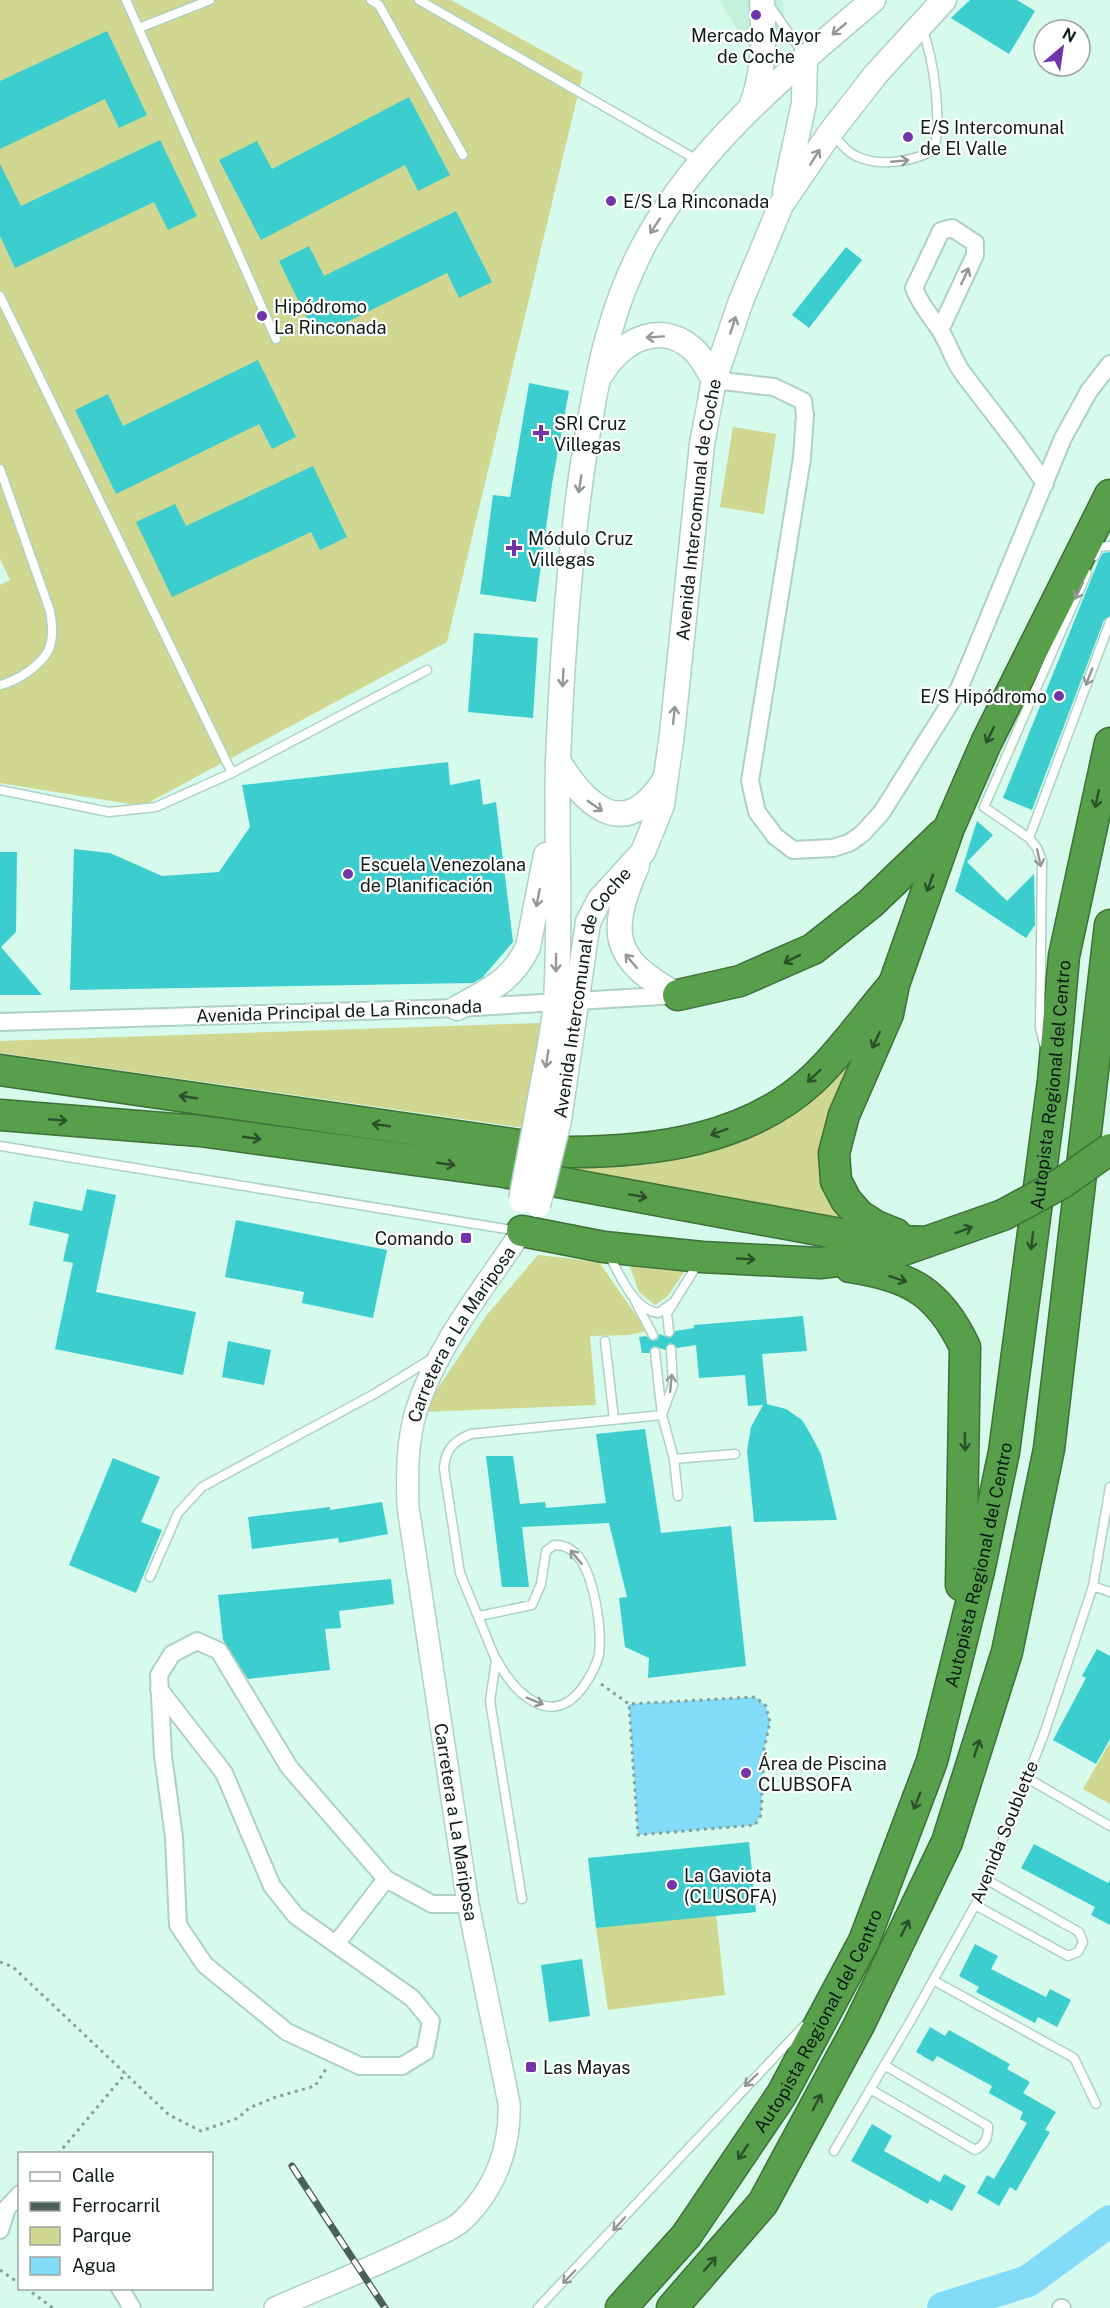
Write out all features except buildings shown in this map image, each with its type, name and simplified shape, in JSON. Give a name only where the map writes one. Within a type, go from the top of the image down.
[{"type":"highway","points":[[925,1242],[876,1226],[859,1215],[846,1200],[836,1181],[834,1153],[844,1115],[888,1014],[894,984],[949,828],[986,742],[1110,495]]},
{"type":"highway","name":"Autopista Regional del Centro","points":[[621,2308],[686,2236],[782,2094],[864,1941],[932,1761],[980,1571],[1004,1452],[1053,1081],[1065,956],[1110,743]]},
{"type":"highway","points":[[678,995],[740,981],[813,949],[871,903],[949,828]]},
{"type":"highway","name":"Autopista Regional del Centro","points":[[672,2308],[763,2203],[859,2025],[947,1842],[958,1809],[1007,1652],[1049,1449],[1110,925]]},
{"type":"highway","points":[[0,1070],[568,1152],[621,1152],[696,1140],[772,1108],[813,1079],[894,984]]},
{"type":"highway","points":[[0,1115],[201,1131],[493,1170],[873,1240],[925,1242]]},
{"type":"highway","points":[[820,1263],[889,1255],[1003,1215],[1062,1183],[1110,1149]]},
{"type":"highway","points":[[522,1231],[604,1246],[702,1257],[820,1263],[866,1269],[906,1281],[935,1299],[952,1320],[965,1347],[964,1522],[958,1653]]},
{"type":"main road","points":[[749,110],[758,85],[765,48],[764,0]]},
{"type":"main road","name":"Avenida Intercomunal de Coche","points":[[566,1002],[558,821],[558,761],[578,497],[595,385],[626,282],[649,235],[701,162],[749,110],[805,57],[873,0]]},
{"type":"main road","name":"Avenida Intercomunal de Coche","points":[[522,1231],[548,1118],[566,1002],[588,922],[600,899],[643,852],[662,805],[668,774],[702,444],[714,380],[741,301],[782,205],[830,132],[920,23],[944,0]]},
{"type":"main road","points":[[782,205],[801,125],[805,57]]},
{"type":"main road","points":[[595,385],[613,356],[622,348],[645,337],[660,335],[674,337],[697,353],[714,380]]},
{"type":"main road","points":[[558,761],[583,796],[595,807],[608,814],[621,813],[646,803],[668,774]]},
{"type":"main road","points":[[457,1008],[497,986],[517,969],[523,958],[528,947],[547,854],[558,821]]},
{"type":"main road","points":[[643,852],[625,892],[619,918],[619,936],[624,952],[632,962],[656,984],[678,995]]},
{"type":"street","points":[[940,330],[975,255],[975,243],[952,228],[941,231],[914,288],[920,303],[940,330],[947,348],[962,372],[1022,447],[1046,484]]},
{"type":"street","points":[[714,380],[774,387],[803,401],[805,415],[802,458],[750,781],[757,812],[775,836],[793,850],[833,848],[849,843],[862,834],[882,812],[959,689],[1046,484],[1063,438],[1089,391],[1110,364]]},
{"type":"street","name":"Avenida Principal de La Rinconada","points":[[0,1022],[457,1008],[678,995]]},
{"type":"street","name":"Carretera a La Mariposa","points":[[275,2308],[409,2250],[461,2222],[486,2191],[504,2157],[510,2127],[509,2103],[468,1904],[408,1507],[407,1459],[417,1410],[441,1353],[522,1231]]},
{"type":"street","points":[[159,1689],[224,1773],[272,1886],[296,1916],[412,1998],[431,2021],[425,2052],[402,2066],[360,2066],[287,2032],[205,1965],[178,1925],[174,1837],[163,1756],[159,1689],[159,1675],[172,1654],[197,1641],[219,1651],[289,1767],[386,1880],[432,1904],[468,1904]]},
{"type":"street","points":[[336,1944],[386,1880]]},
{"type":"street","points":[[0,2230],[7,2208],[18,2196]]},
{"type":"street","points":[[121,2290],[132,2308]]},
{"type":"lane","points":[[126,0],[276,339]]},
{"type":"lane","points":[[138,28],[210,0]]},
{"type":"lane","points":[[371,0],[379,5],[463,155]]},
{"type":"lane","points":[[419,0],[701,162]]},
{"type":"lane","points":[[764,0],[805,57]]},
{"type":"lane","points":[[830,132],[853,155],[881,162],[916,159],[934,150],[938,120],[927,42],[920,23]]},
{"type":"lane","points":[[0,296],[232,773]]},
{"type":"lane","points":[[0,469],[50,611],[53,631],[49,649],[37,663],[18,679],[0,685]]},
{"type":"lane","points":[[1053,1081],[1040,1027],[1042,861],[1037,848],[1029,838],[984,807],[1099,547],[1110,546]]},
{"type":"lane","points":[[1029,838],[1110,622]]},
{"type":"lane","points":[[0,790],[109,812],[156,807],[232,773],[427,670]]},
{"type":"lane","points":[[0,1146],[522,1231]]},
{"type":"lane","points":[[604,1246],[653,1335]]},
{"type":"lane","points":[[669,1332],[668,1312],[702,1257]]},
{"type":"lane","points":[[633,1298],[652,1312],[658,1313],[674,1302]]},
{"type":"lane","points":[[605,1341],[614,1419]]},
{"type":"lane","points":[[662,1415],[673,1385],[671,1349]]},
{"type":"lane","points":[[655,1352],[662,1415],[674,1459],[678,1496]]},
{"type":"lane","points":[[150,1577],[178,1513],[202,1486],[376,1393],[441,1353]]},
{"type":"lane","points":[[479,1616],[532,1605],[541,1584],[546,1551],[554,1545],[574,1552],[584,1566],[595,1600],[599,1655],[591,1677],[574,1700],[558,1706],[537,1704],[518,1692],[508,1681],[496,1660],[460,1572],[444,1469],[445,1456],[452,1445],[471,1434],[662,1415]]},
{"type":"lane","points":[[674,1459],[735,1454]]},
{"type":"lane","name":"Avenida Soublette","points":[[834,2151],[933,1980],[987,1880],[1027,1778],[1093,1586],[1110,1487]]},
{"type":"lane","points":[[1093,1586],[1110,1592]]},
{"type":"lane","points":[[496,1660],[490,1701],[522,1899]]},
{"type":"lane","points":[[1027,1778],[1110,1826]]},
{"type":"lane","points":[[975,1905],[1068,1956],[1077,1952],[1083,1942],[1079,1932],[987,1880]]},
{"type":"lane","points":[[816,2011],[846,1974]]},
{"type":"lane","points":[[933,1980],[1074,2058],[1096,2104]]},
{"type":"lane","points":[[538,2308],[809,2019]]},
{"type":"lane","points":[[870,2089],[975,2150],[983,2145],[988,2137],[988,2126],[884,2065]]},
{"type":"path","points":[[591,1677],[629,1704],[755,1697],[766,1706],[770,1722],[764,1749],[761,1815],[755,1825],[638,1834],[629,1704]]},
{"type":"path","points":[[0,1962],[13,1967],[169,2115],[201,2131],[238,2118],[249,2108],[276,2097],[315,2086],[335,2055]]},
{"type":"path","points":[[60,2152],[126,2073]]},
{"type":"path","points":[[0,2270],[18,2283]]},
{"type":"path","points":[[27,2290],[53,2308]]},
{"type":"shaded area","name":"Mercado Mayor de Coche","points":[[719,0],[783,0],[785,30],[745,42]]},
{"type":"green space","name":"Hipódromo La Rinconada","points":[[0,0],[451,0],[583,73],[447,642],[142,806],[0,783],[0,585],[10,580],[0,559]]},
{"type":"green space","points":[[733,427],[776,434],[764,514],[720,507]]},
{"type":"green space","points":[[874,1022],[836,1107],[861,1228],[564,1169],[647,1163],[695,1156],[750,1133]]},
{"type":"green space","points":[[540,1023],[525,1128],[0,1053],[0,1041]]},
{"type":"green space","points":[[538,1255],[599,1262],[647,1331],[629,1335],[590,1336],[596,1405],[422,1412],[486,1316]]},
{"type":"green space","points":[[628,1261],[688,1266],[668,1296],[655,1305],[639,1292]]},
{"type":"green space","points":[[1110,1742],[1110,1804],[1083,1789]]},
{"type":"green space","points":[[716,1914],[725,1995],[608,2010],[596,1928]]},
{"type":"water","name":"Área de Piscina CLUBSOFA","points":[[755,1697],[766,1706],[770,1722],[764,1749],[761,1815],[755,1825],[638,1835],[629,1704]]},
{"type":"waterway","points":[[943,2308],[1028,2281],[1110,2221]]},
{"type":"railway","points":[[292,2166],[385,2308]]},
{"type":"place","name":"Mercado Mayor de Coche","points":[[756,15]]},
{"type":"place","name":"E/S Intercomunal de El Valle","points":[[908,137]]},
{"type":"place","name":"E/S La Rinconada","points":[[611,201]]},
{"type":"place","name":"Hipódromo La Rinconada","points":[[262,316]]},
{"type":"place","name":"SRI Cruz Villegas","points":[[541,433]]},
{"type":"place","name":"Módulo Cruz Villegas","points":[[514,548]]},
{"type":"place","name":"E/S Hipódromo","points":[[1059,696]]},
{"type":"place","name":"Escuela Venezolana de Planificación","points":[[348,874]]},
{"type":"place","name":"Comando","points":[[466,1238]]},
{"type":"place","name":"Área de Piscina CLUBSOFA","points":[[746,1773]]},
{"type":"place","name":"La Gaviota (CLUSOFA)","points":[[672,1885]]},
{"type":"place","name":"Las Mayas","points":[[531,2067]]}]
